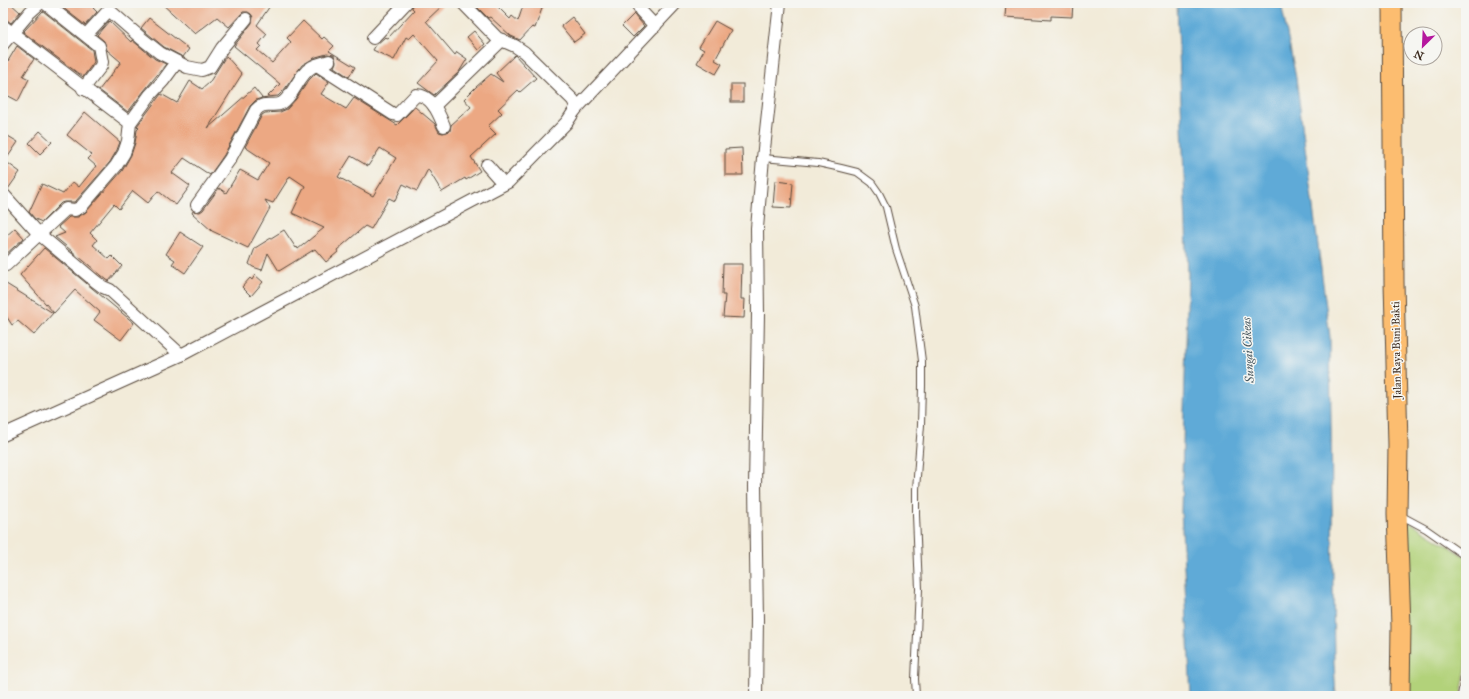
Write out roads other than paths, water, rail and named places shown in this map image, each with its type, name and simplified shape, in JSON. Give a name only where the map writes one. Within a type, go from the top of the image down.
[{"type":"main road","name":"Jalan Raya Buni Bakti","points":[[1392,3],[1394,274],[1398,445],[1397,514],[1401,626],[1400,696]]},
{"type":"street","points":[[3,44],[8,29],[40,3]]},
{"type":"street","points":[[45,3],[99,46],[102,62],[101,66],[83,89]]},
{"type":"street","points":[[373,38],[406,3]]},
{"type":"street","points":[[463,3],[497,38],[524,52],[573,100],[576,106],[575,110]]},
{"type":"street","points":[[637,3],[641,11],[655,26]]},
{"type":"street","points":[[3,435],[181,355],[508,182],[567,122],[575,110],[676,3]]},
{"type":"street","points":[[756,696],[755,486],[758,314],[757,228],[780,3]]},
{"type":"street","points":[[86,35],[109,10],[156,49],[187,67],[202,70],[210,67],[222,48],[246,20]]},
{"type":"street","points":[[8,29],[83,89],[130,123]]},
{"type":"street","points":[[434,106],[502,40]]},
{"type":"street","points":[[197,205],[230,159],[256,110],[262,105],[280,104],[288,98],[311,68],[329,61]]},
{"type":"street","points":[[6,265],[66,209],[75,210],[81,207],[110,174],[124,153],[128,141],[130,123],[150,94],[163,81],[177,62]]},
{"type":"street","points":[[317,65],[393,114],[397,115],[416,95],[420,95],[434,106],[444,126]]},
{"type":"street","points":[[487,165],[504,183]]},
{"type":"street","points":[[3,194],[38,234],[99,284],[110,290],[181,355]]},
{"type":"lane","points":[[763,158],[818,163],[841,168],[857,172],[872,183],[886,207],[896,249],[915,306],[922,361],[921,425],[916,489],[919,589],[915,679],[916,696]]},
{"type":"lane","points":[[1397,514],[1426,529],[1466,557]]},
{"type":"lane","points":[[1461,696],[1466,666]]},
{"type":"water","name":"Sungai Cikeas","points":[[1177,3],[1281,3],[1296,78],[1330,337],[1334,663],[1336,696],[1191,696],[1181,511],[1188,275]]}]
